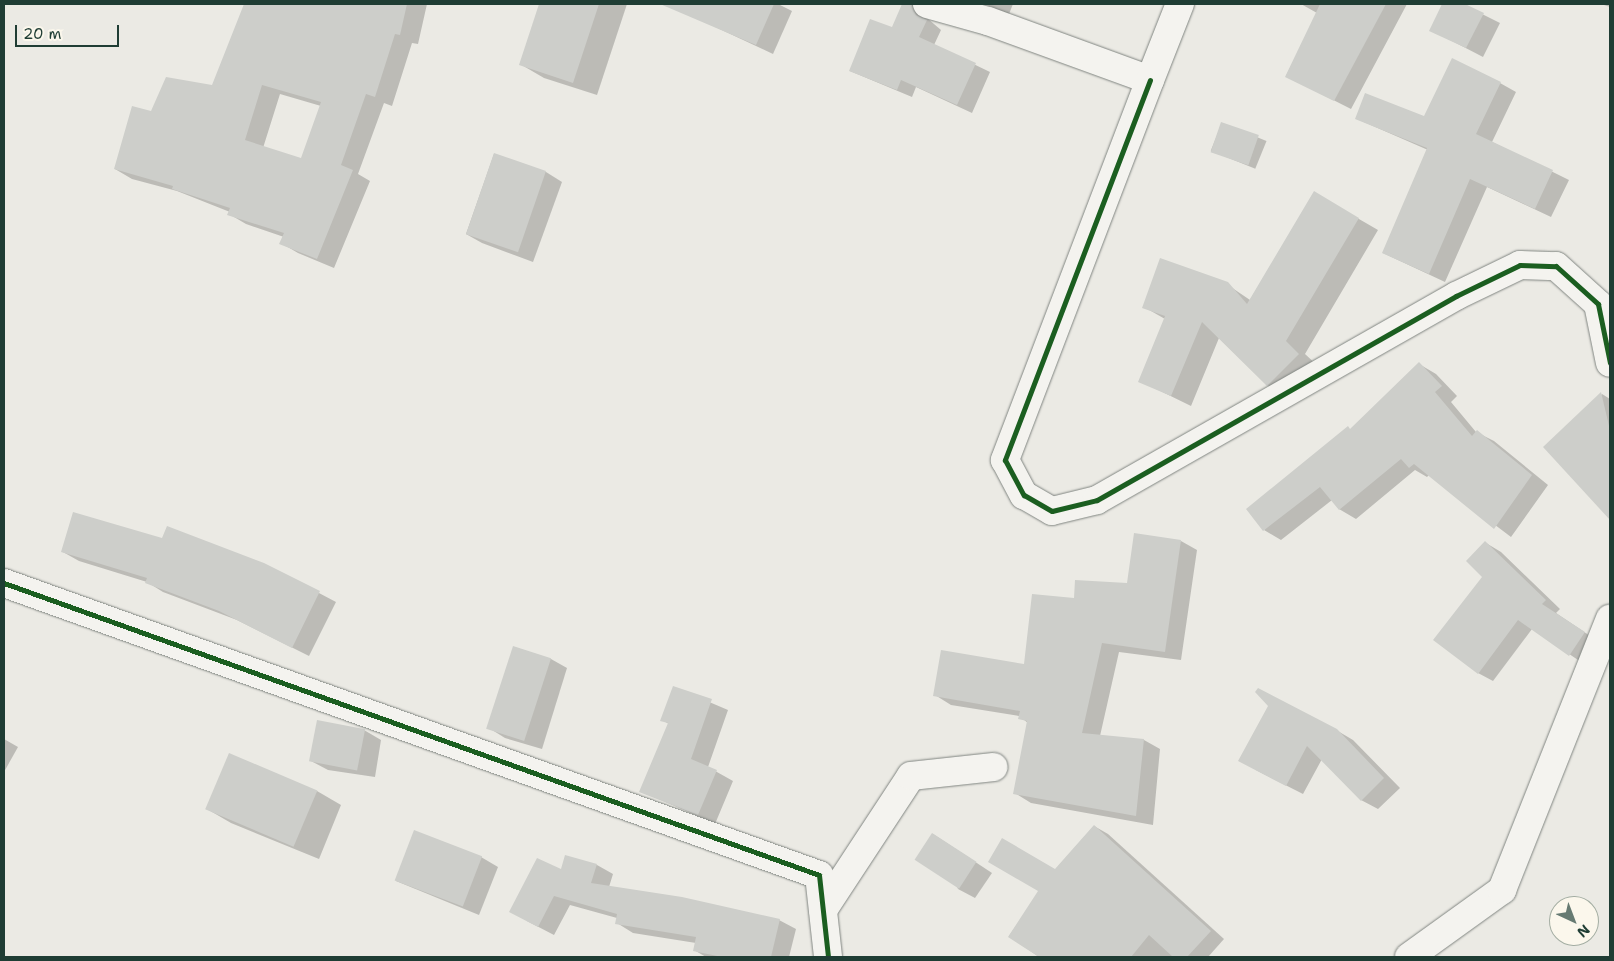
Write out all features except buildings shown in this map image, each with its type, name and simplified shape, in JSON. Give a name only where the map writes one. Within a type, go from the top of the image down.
[{"type":"street","points":[[927,4],[988,21],[1150,80]]},
{"type":"street","points":[[1180,4],[1005,460],[1024,495],[1052,511],[1097,500],[1448,301],[1520,265],[1556,266],[1598,304],[1610,363]]},
{"type":"street","points":[[4,583],[819,875],[828,957]]},
{"type":"street","points":[[1409,957],[1502,890],[1610,619]]},
{"type":"street","points":[[823,910],[911,776],[994,767]]},
{"type":"cycle path","points":[[1150,80],[1005,460],[1024,495],[1052,511],[1097,500],[1456,296],[1520,265],[1556,266],[1598,304],[1610,363]]},
{"type":"cycle path","points":[[4,583],[819,875],[828,957]]}]
